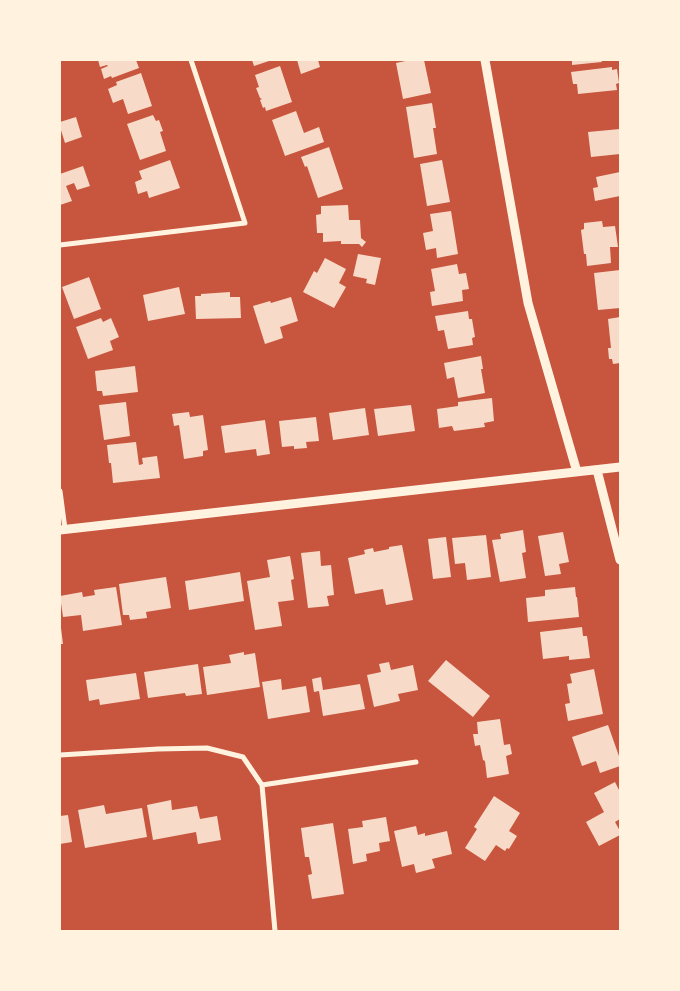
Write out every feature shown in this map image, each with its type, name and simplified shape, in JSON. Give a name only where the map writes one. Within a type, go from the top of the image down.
[{"type":"street","points":[[60,245],[245,223],[191,60]]},
{"type":"street","points":[[485,60],[528,303],[577,472]]},
{"type":"street","points":[[60,492],[62,529],[620,467]]},
{"type":"street","points":[[597,470],[620,560]]},
{"type":"street","points":[[60,754],[207,748],[243,757],[262,786],[275,931]]},
{"type":"street","points":[[262,786],[416,762]]},
{"type":"building","points":[[98,60],[136,60],[139,68],[104,79],[101,69],[108,66],[100,67]]},
{"type":"building","points":[[252,60],[272,60],[254,66]]},
{"type":"building","points":[[297,60],[318,60],[320,67],[301,74]]},
{"type":"building","points":[[424,60],[431,93],[403,99],[396,63]]},
{"type":"building","points":[[572,60],[601,60],[602,62],[572,65]]},
{"type":"building","points":[[280,66],[292,102],[266,111],[265,107],[263,108],[260,100],[262,99],[256,88],[259,87],[255,75]]},
{"type":"building","points":[[612,67],[612,70],[617,69],[619,83],[616,84],[617,90],[578,94],[577,84],[573,84],[571,72]]},
{"type":"building","points":[[141,73],[152,106],[128,114],[123,99],[113,103],[108,89],[117,85],[116,82]]},
{"type":"building","points":[[432,103],[436,128],[433,128],[437,154],[414,158],[406,107]]},
{"type":"building","points":[[296,111],[304,133],[319,127],[324,142],[285,156],[272,120]]},
{"type":"building","points":[[153,115],[156,121],[159,120],[163,131],[160,132],[166,151],[140,160],[127,124]]},
{"type":"building","points":[[76,117],[82,137],[65,143],[60,122]]},
{"type":"building","points":[[620,129],[620,154],[591,157],[588,132]]},
{"type":"building","points":[[329,147],[343,189],[318,198],[307,166],[305,167],[301,157]]},
{"type":"building","points":[[170,160],[180,188],[149,198],[147,191],[138,194],[135,182],[142,179],[139,171]]},
{"type":"building","points":[[442,160],[450,202],[427,206],[420,164]]},
{"type":"building","points":[[83,166],[90,186],[77,190],[74,183],[66,186],[72,201],[60,205],[60,174]]},
{"type":"building","points":[[620,172],[620,196],[595,201],[593,188],[598,187],[596,177]]},
{"type":"building","points":[[348,205],[349,220],[360,220],[361,238],[366,242],[362,247],[359,244],[341,244],[341,241],[323,242],[323,233],[317,233],[316,215],[321,214],[321,206]]},
{"type":"building","points":[[451,211],[458,254],[437,258],[436,248],[426,250],[423,233],[433,231],[430,214]]},
{"type":"building","points":[[602,221],[603,227],[615,226],[618,247],[610,247],[611,263],[587,266],[581,230],[584,229],[584,223]]},
{"type":"building","points":[[358,254],[381,258],[375,285],[366,283],[367,279],[353,276]]},
{"type":"building","points":[[325,258],[346,269],[339,283],[346,287],[334,308],[303,292],[314,271],[317,273]]},
{"type":"building","points":[[457,264],[459,274],[466,273],[469,289],[462,290],[463,301],[432,306],[430,292],[435,291],[431,269]]},
{"type":"building","points":[[620,270],[620,308],[598,310],[594,273]]},
{"type":"building","points":[[89,277],[101,309],[74,319],[62,287]]},
{"type":"building","points":[[179,287],[185,314],[148,321],[143,295]]},
{"type":"building","points":[[230,292],[230,297],[240,297],[241,318],[196,319],[195,296]]},
{"type":"building","points":[[291,297],[298,321],[280,327],[283,338],[265,344],[253,306]]},
{"type":"building","points":[[468,311],[469,319],[472,319],[475,337],[472,338],[473,345],[448,349],[444,330],[438,331],[435,316]]},
{"type":"building","points":[[620,317],[620,363],[613,364],[612,359],[609,359],[608,348],[611,348],[608,319]]},
{"type":"building","points":[[101,318],[103,322],[111,318],[119,337],[110,341],[113,350],[88,359],[76,327]]},
{"type":"building","points":[[481,356],[485,393],[458,398],[454,377],[447,379],[444,363]]},
{"type":"building","points":[[135,366],[138,392],[103,396],[102,391],[97,391],[95,371]]},
{"type":"building","points":[[492,398],[494,421],[484,423],[485,427],[454,431],[452,426],[439,428],[437,409],[458,406],[458,402]]},
{"type":"building","points":[[126,402],[130,436],[104,440],[99,405]]},
{"type":"building","points":[[411,405],[415,431],[378,436],[374,409]]},
{"type":"building","points":[[365,408],[369,435],[333,440],[329,413]]},
{"type":"building","points":[[189,412],[190,417],[203,415],[208,450],[203,451],[203,456],[184,459],[179,425],[174,426],[172,414]]},
{"type":"building","points":[[316,417],[319,441],[306,442],[307,448],[294,449],[294,446],[282,447],[279,421]]},
{"type":"building","points":[[265,420],[270,454],[257,456],[256,449],[225,453],[221,426]]},
{"type":"building","points":[[136,442],[139,465],[143,464],[142,458],[157,456],[160,478],[113,483],[107,445]]},
{"type":"building","points":[[523,530],[526,552],[522,553],[526,578],[500,582],[492,540],[501,539],[500,534]]},
{"type":"building","points":[[563,532],[569,562],[559,564],[561,574],[545,576],[538,536]]},
{"type":"building","points":[[486,535],[491,577],[467,580],[465,563],[455,564],[452,538]]},
{"type":"building","points":[[446,537],[451,577],[433,579],[428,539]]},
{"type":"building","points":[[402,545],[413,600],[386,605],[383,589],[355,594],[348,558],[365,554],[364,550],[373,548],[374,552]]},
{"type":"building","points":[[320,551],[321,566],[331,565],[334,595],[327,596],[329,606],[308,608],[301,553]]},
{"type":"building","points":[[290,556],[294,579],[291,580],[294,600],[278,602],[282,626],[255,630],[247,581],[270,577],[267,560]]},
{"type":"building","points":[[240,572],[244,601],[189,610],[185,581]]},
{"type":"building","points":[[166,577],[171,608],[146,612],[147,618],[130,620],[129,615],[123,615],[119,584]]},
{"type":"building","points":[[116,587],[122,625],[83,631],[81,615],[63,617],[60,596],[82,592],[83,597],[95,595],[94,590]]},
{"type":"building","points":[[575,587],[579,617],[528,622],[526,598],[545,596],[545,590]]},
{"type":"building","points":[[582,627],[583,636],[587,636],[590,658],[569,660],[569,656],[543,659],[540,632]]},
{"type":"building","points":[[61,628],[63,644],[60,644]]},
{"type":"building","points":[[244,652],[244,655],[255,653],[260,687],[207,695],[203,667],[231,663],[229,655]]},
{"type":"building","points":[[446,660],[490,696],[473,717],[428,681]]},
{"type":"building","points":[[389,662],[391,670],[413,665],[418,690],[398,694],[400,701],[374,707],[367,675],[381,672],[379,664]]},
{"type":"building","points":[[198,664],[202,694],[186,696],[185,693],[148,698],[144,672]]},
{"type":"building","points":[[594,669],[603,714],[568,721],[565,704],[570,703],[567,684],[572,683],[570,674]]},
{"type":"building","points":[[136,673],[140,699],[100,705],[99,699],[89,701],[86,680]]},
{"type":"building","points":[[321,677],[323,690],[360,684],[365,709],[323,716],[319,691],[314,692],[312,679]]},
{"type":"building","points":[[281,679],[282,690],[306,686],[310,712],[268,719],[262,682]]},
{"type":"building","points":[[500,719],[504,745],[510,744],[512,754],[506,756],[509,774],[487,778],[485,761],[483,760],[480,745],[475,746],[473,734],[478,734],[477,722]]},
{"type":"building","points":[[608,725],[620,759],[620,766],[600,773],[596,761],[582,766],[572,737]]},
{"type":"building","points":[[615,782],[620,792],[620,819],[615,822],[620,835],[599,846],[586,822],[604,812],[594,793]]},
{"type":"building","points":[[494,796],[520,813],[509,831],[517,836],[509,849],[507,848],[505,851],[496,845],[485,861],[465,848],[477,829],[474,827]]},
{"type":"building","points":[[171,800],[172,810],[197,806],[200,819],[217,816],[221,840],[198,844],[196,832],[153,840],[147,805]]},
{"type":"building","points":[[104,805],[106,814],[142,808],[147,837],[85,848],[78,810]]},
{"type":"building","points":[[68,815],[72,842],[60,844],[60,816]]},
{"type":"building","points":[[386,817],[390,841],[379,843],[380,851],[366,854],[367,861],[353,864],[348,829],[363,827],[362,821]]},
{"type":"building","points":[[333,823],[344,894],[312,899],[308,875],[312,874],[309,857],[305,857],[301,828]]},
{"type":"building","points":[[416,826],[418,835],[425,833],[425,836],[447,831],[452,854],[432,859],[435,868],[416,873],[414,864],[402,867],[394,831]]}]
